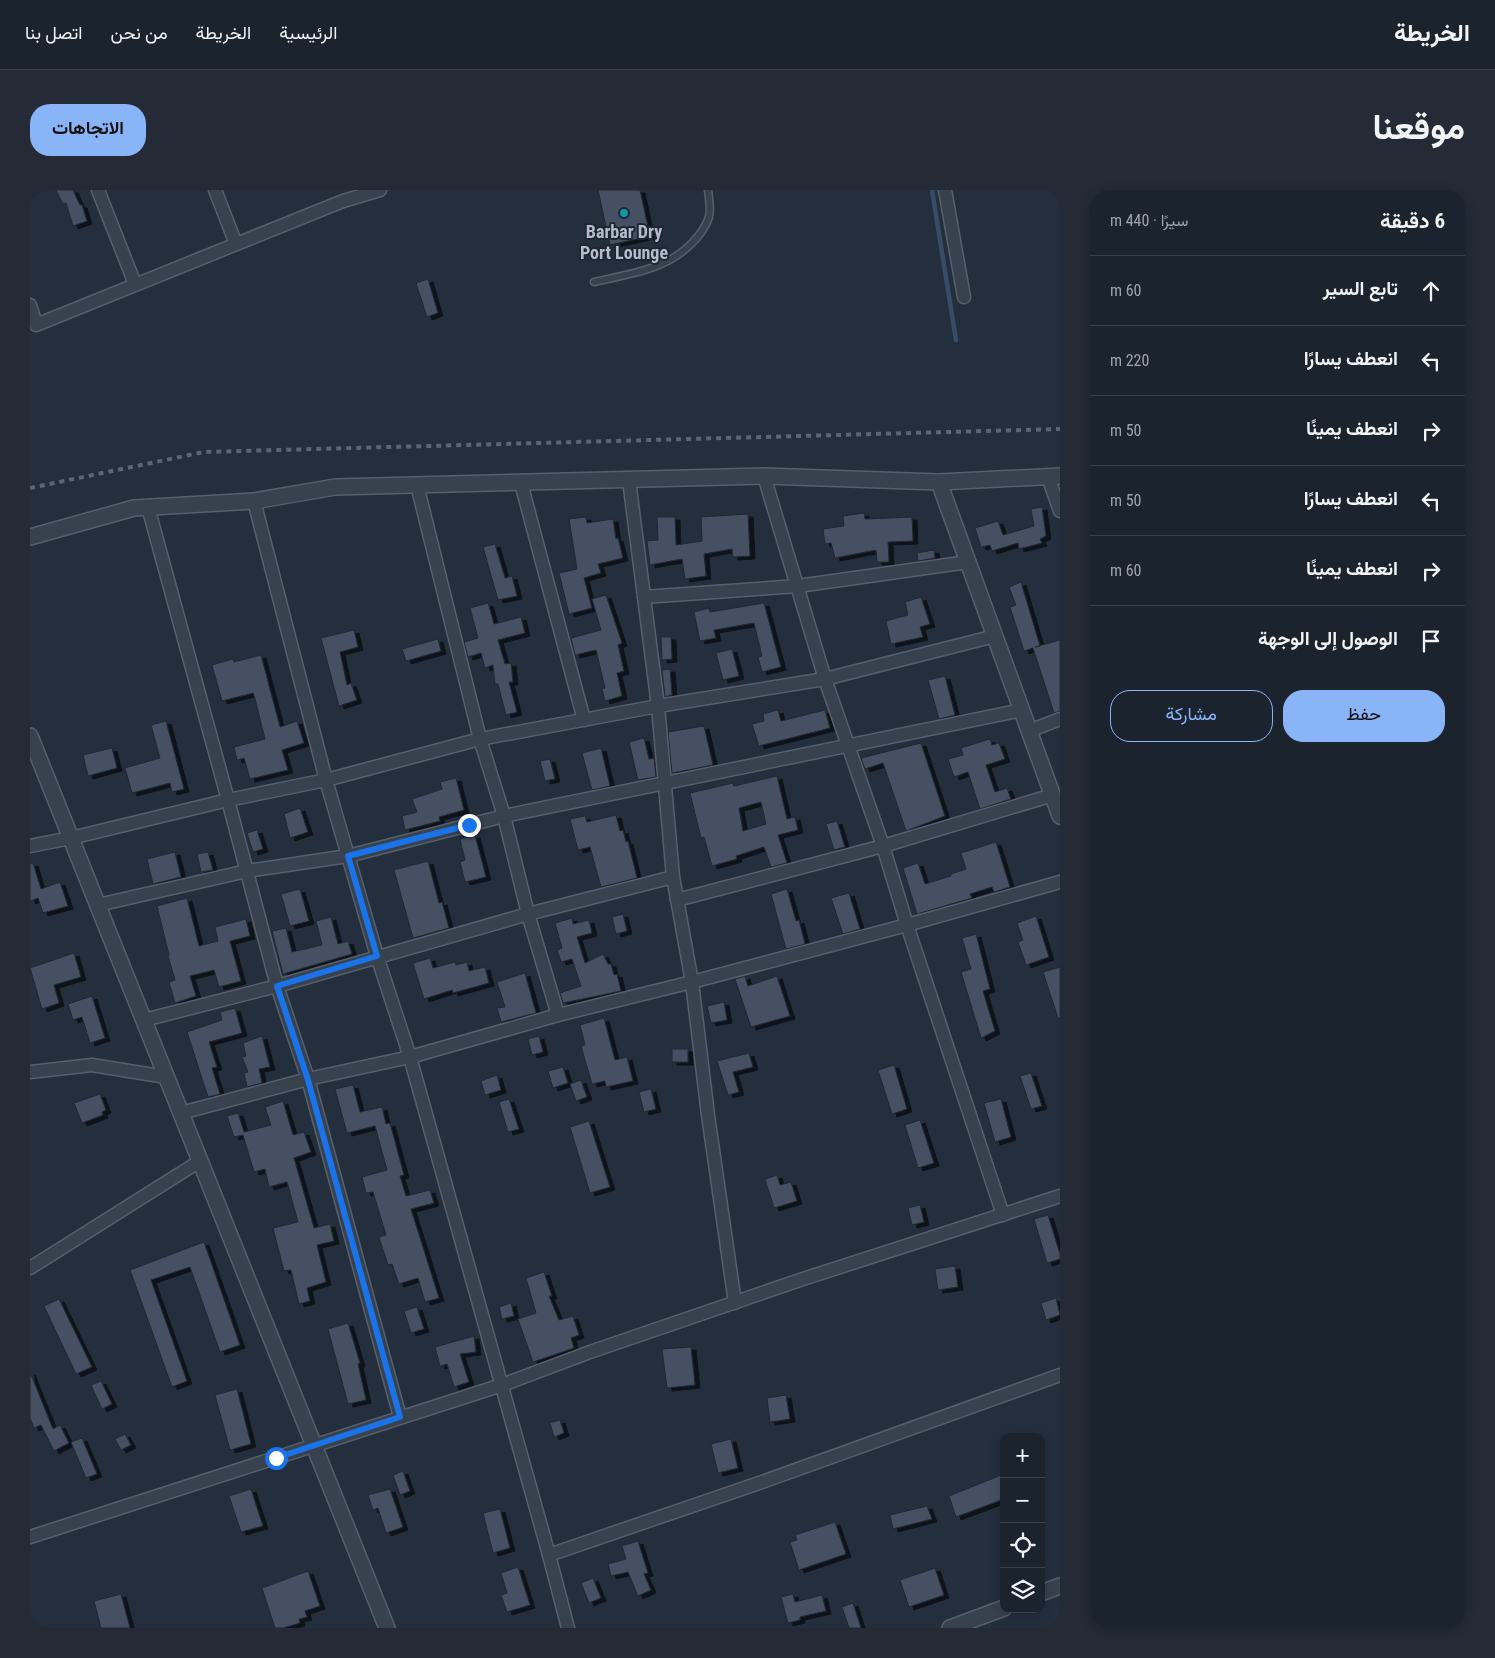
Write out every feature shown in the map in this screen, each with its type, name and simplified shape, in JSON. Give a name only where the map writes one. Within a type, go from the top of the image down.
[{"type":"street","points":[[98,190],[135,284]]},
{"type":"street","points":[[215,190],[236,244]]},
{"type":"street","points":[[30,305],[36,325],[236,244],[341,196],[380,190]]},
{"type":"street","points":[[946,190],[964,297]]},
{"type":"street","points":[[764,476],[825,679],[883,846],[907,926],[1003,1215]]},
{"type":"street","points":[[30,537],[134,508],[254,501],[335,488],[764,476],[939,482],[1054,477],[1060,511]]},
{"type":"street","points":[[629,480],[658,706],[673,877],[692,982],[735,1303]]},
{"type":"street","points":[[939,482],[1060,816]]},
{"type":"street","points":[[521,483],[584,720]]},
{"type":"street","points":[[417,485],[480,739],[504,816],[528,914],[558,1015]]},
{"type":"street","points":[[254,501],[326,780],[377,956],[410,1057],[568,1628]]},
{"type":"street","points":[[148,507],[277,986],[308,1080],[400,1417]]},
{"type":"street","points":[[644,597],[798,586],[968,562]]},
{"type":"street","points":[[30,846],[228,800],[326,780],[480,739],[658,706],[825,679],[995,636]]},
{"type":"street","points":[[98,905],[247,871],[348,856],[504,816],[848,744],[1022,710]]},
{"type":"street","points":[[1029,731],[1060,719]]},
{"type":"street","points":[[30,736],[387,1628]]},
{"type":"street","points":[[677,900],[883,846],[1053,796]]},
{"type":"street","points":[[144,1020],[277,986],[528,914],[673,877]]},
{"type":"street","points":[[181,1112],[410,1057],[558,1015],[907,926],[1060,882]]},
{"type":"street","points":[[30,1072],[92,1065],[166,1077]]},
{"type":"street","points":[[30,1268],[200,1161]]},
{"type":"street","points":[[30,1537],[400,1417],[502,1386],[590,1352],[1060,1196]]},
{"type":"street","points":[[549,1555],[762,1482],[1060,1375]]},
{"type":"street","points":[[1045,1592],[1060,1586]]},
{"type":"street","points":[[950,1628],[972,1624],[1000,1610]]},
{"type":"lane","points":[[594,282],[647,270],[664,264],[684,252],[700,235],[709,216],[708,190]]},
{"type":"building","points":[[56,190],[73,190],[80,205],[82,205],[87,221],[73,226],[66,203],[63,204]]},
{"type":"building","name":"Barbar Dry Port Lounge","points":[[598,190],[640,190],[650,236],[610,245]]},
{"type":"building","points":[[428,279],[438,313],[427,317],[416,283]]},
{"type":"building","points":[[1042,507],[1046,536],[1040,539],[1042,543],[1019,549],[1018,543],[992,551],[990,545],[981,547],[975,528],[998,521],[1003,535],[1034,526],[1031,509]]},
{"type":"building","points":[[864,513],[865,519],[912,517],[913,541],[888,542],[889,562],[877,562],[876,550],[835,558],[831,543],[825,544],[823,529],[844,526],[843,516]]},
{"type":"building","points":[[748,514],[750,556],[733,557],[732,549],[704,554],[706,576],[685,579],[682,559],[650,565],[647,541],[658,540],[657,517],[675,517],[676,545],[702,541],[701,517]]},
{"type":"building","points":[[586,517],[587,523],[613,519],[616,539],[618,538],[623,558],[598,564],[601,573],[584,578],[592,608],[569,614],[559,573],[577,569],[569,519]]},
{"type":"building","points":[[495,544],[505,578],[512,576],[517,596],[498,600],[483,547]]},
{"type":"building","points":[[934,550],[935,558],[918,561],[917,553]]},
{"type":"building","points":[[1021,582],[1040,646],[1060,640],[1060,711],[1054,713],[1033,648],[1024,651],[1010,607],[1016,605],[1009,587]]},
{"type":"building","points":[[606,595],[622,643],[618,645],[624,671],[617,673],[622,696],[605,701],[602,689],[605,688],[596,650],[575,655],[571,638],[601,630],[592,599]]},
{"type":"building","points":[[921,597],[930,624],[920,627],[923,637],[891,644],[886,621],[908,615],[905,602]]},
{"type":"building","points":[[488,603],[494,624],[521,617],[525,633],[498,640],[505,664],[511,663],[513,682],[509,682],[517,712],[506,715],[498,684],[495,684],[493,665],[485,668],[481,653],[468,657],[464,642],[478,638],[470,608]]},
{"type":"building","points":[[764,603],[781,667],[762,672],[758,657],[762,656],[754,623],[714,630],[716,638],[700,641],[694,612],[709,608],[710,612]]},
{"type":"building","points":[[354,630],[358,647],[340,652],[347,685],[351,683],[357,700],[339,706],[321,638]]},
{"type":"building","points":[[661,637],[671,637],[672,659],[662,660]]},
{"type":"building","points":[[438,639],[441,651],[406,661],[402,649]]},
{"type":"building","points":[[732,649],[739,676],[723,680],[716,653]]},
{"type":"building","points":[[261,655],[280,727],[297,721],[304,743],[282,750],[288,770],[250,779],[244,758],[237,760],[234,747],[265,739],[253,693],[222,701],[212,665],[233,659],[234,662]]},
{"type":"building","points":[[670,669],[672,695],[665,697],[662,670]]},
{"type":"building","points":[[945,676],[955,715],[939,719],[928,680]]},
{"type":"building","points":[[778,710],[781,721],[825,710],[830,728],[759,746],[752,724],[764,721],[763,714]]},
{"type":"building","points":[[166,721],[184,789],[172,792],[170,783],[132,793],[125,768],[160,758],[151,725]]},
{"type":"building","points":[[704,726],[713,765],[672,773],[668,732]]},
{"type":"building","points":[[644,738],[649,759],[654,758],[656,777],[638,780],[629,742]]},
{"type":"building","points":[[990,739],[992,745],[999,743],[1005,759],[986,765],[995,792],[1007,788],[1011,799],[980,809],[968,772],[954,777],[948,759],[963,755],[961,748]]},
{"type":"building","points":[[921,743],[945,816],[906,831],[883,763],[865,769],[861,758]]},
{"type":"building","points":[[112,748],[117,768],[88,776],[83,755]]},
{"type":"building","points":[[601,748],[610,786],[592,790],[582,753]]},
{"type":"building","points":[[550,759],[555,779],[545,781],[540,761]]},
{"type":"building","points":[[777,776],[787,819],[795,817],[798,830],[778,835],[787,863],[771,867],[764,847],[736,856],[737,859],[712,866],[704,837],[701,838],[690,793],[733,783],[734,786]],"holes":[[[761,802],[766,824],[743,831],[739,808]]]},
{"type":"building","points":[[456,778],[464,810],[439,817],[440,821],[405,830],[402,816],[417,812],[412,799],[442,789],[440,782]]},
{"type":"building","points":[[300,808],[308,832],[290,838],[284,814]]},
{"type":"building","points":[[616,815],[620,831],[623,830],[626,842],[628,841],[637,878],[601,887],[590,847],[578,850],[570,819],[585,816],[587,822]]},
{"type":"building","points":[[837,821],[845,847],[834,850],[826,824]]},
{"type":"building","points":[[257,830],[263,849],[253,852],[247,833]]},
{"type":"building","points":[[475,835],[486,877],[465,882],[460,862],[465,860],[460,839]]},
{"type":"building","points":[[996,842],[1010,887],[994,892],[992,887],[970,894],[972,898],[917,914],[903,868],[918,863],[925,884],[966,869],[961,853]]},
{"type":"building","points":[[175,852],[181,877],[153,884],[147,859]]},
{"type":"building","points":[[208,852],[213,870],[201,872],[197,854]]},
{"type":"building","points":[[428,861],[439,903],[442,902],[449,928],[413,938],[394,870]]},
{"type":"building","points":[[33,863],[41,889],[60,882],[68,906],[43,913],[38,898],[30,901],[30,864]]},
{"type":"building","points":[[300,889],[309,921],[290,926],[281,894]]},
{"type":"building","points":[[787,889],[796,921],[799,920],[805,944],[786,949],[771,894]]},
{"type":"building","points":[[849,893],[860,929],[843,934],[831,898]]},
{"type":"building","points":[[187,898],[199,946],[218,941],[215,927],[246,919],[250,936],[230,941],[241,981],[219,987],[214,970],[190,976],[196,996],[175,1003],[169,982],[175,980],[157,906]]},
{"type":"building","points":[[623,914],[627,931],[616,934],[612,917]]},
{"type":"building","points":[[1036,916],[1049,957],[1026,965],[1018,942],[1023,940],[1017,923]]},
{"type":"building","points":[[331,917],[338,944],[348,941],[352,954],[283,974],[272,931],[286,928],[292,952],[322,945],[316,921]]},
{"type":"building","points":[[572,918],[573,924],[589,920],[592,933],[577,937],[585,963],[603,954],[608,964],[611,964],[614,975],[617,974],[621,991],[563,1003],[560,993],[581,986],[572,959],[561,962],[557,950],[562,948],[555,923]]},
{"type":"building","points":[[976,934],[990,989],[983,991],[995,1031],[981,1038],[961,972],[971,969],[962,938]]},
{"type":"building","points":[[74,953],[81,977],[54,985],[59,1003],[42,1009],[30,968]]},
{"type":"building","points":[[430,958],[433,968],[455,962],[456,965],[467,962],[469,971],[485,967],[489,983],[453,993],[452,990],[424,999],[413,963]]},
{"type":"building","points":[[1060,967],[1060,1018],[1058,1018],[1043,972]]},
{"type":"building","points":[[525,973],[536,1013],[501,1022],[497,1008],[505,1007],[497,982]]},
{"type":"building","points":[[745,976],[748,986],[777,976],[790,1016],[751,1027],[735,979]]},
{"type":"building","points":[[92,996],[105,1038],[90,1043],[82,1017],[73,1020],[68,1004]]},
{"type":"building","points":[[724,1002],[727,1020],[711,1023],[707,1006]]},
{"type":"building","points":[[235,1008],[242,1033],[209,1042],[217,1067],[212,1068],[220,1094],[208,1097],[187,1032],[222,1020],[220,1012]]},
{"type":"building","points":[[604,1018],[615,1060],[627,1057],[633,1081],[606,1087],[605,1081],[592,1084],[581,1046],[585,1045],[580,1025]]},
{"type":"building","points":[[262,1036],[270,1067],[259,1069],[262,1083],[247,1087],[244,1073],[248,1072],[242,1057],[246,1056],[243,1043]]},
{"type":"building","points":[[539,1036],[543,1052],[532,1055],[528,1039]]},
{"type":"building","points":[[672,1049],[688,1049],[688,1062],[672,1062]]},
{"type":"building","points":[[749,1053],[753,1067],[733,1072],[739,1092],[728,1095],[717,1061]]},
{"type":"building","points":[[894,1065],[907,1109],[892,1114],[878,1070]]},
{"type":"building","points":[[563,1067],[568,1083],[553,1088],[548,1071]]},
{"type":"building","points":[[1031,1073],[1042,1106],[1031,1109],[1020,1076]]},
{"type":"building","points":[[497,1075],[501,1090],[485,1095],[481,1081]]},
{"type":"building","points":[[581,1080],[587,1097],[576,1101],[570,1084]]},
{"type":"building","points":[[353,1085],[360,1112],[382,1107],[386,1124],[390,1123],[404,1175],[400,1176],[406,1196],[430,1190],[434,1203],[411,1209],[439,1298],[425,1302],[418,1278],[399,1284],[392,1264],[388,1265],[379,1237],[386,1235],[373,1192],[366,1193],[362,1177],[387,1170],[375,1126],[347,1133],[335,1089]]},
{"type":"building","points":[[651,1089],[656,1109],[644,1112],[639,1092]]},
{"type":"building","points":[[100,1094],[106,1110],[102,1112],[103,1115],[82,1123],[74,1103]]},
{"type":"building","points":[[509,1099],[519,1129],[508,1132],[499,1102]]},
{"type":"building","points":[[1001,1099],[1011,1137],[995,1142],[984,1103]]},
{"type":"building","points":[[283,1101],[293,1135],[304,1132],[311,1152],[294,1158],[314,1228],[330,1224],[334,1241],[317,1245],[326,1282],[307,1288],[310,1301],[299,1304],[291,1270],[284,1271],[273,1228],[298,1222],[287,1182],[269,1187],[265,1169],[254,1172],[243,1135],[234,1137],[227,1116],[238,1113],[244,1132],[271,1125],[265,1107]]},
{"type":"building","points":[[920,1120],[934,1163],[918,1168],[905,1125]]},
{"type":"building","points":[[589,1121],[610,1187],[590,1193],[570,1127]]},
{"type":"building","points":[[777,1175],[780,1185],[791,1182],[797,1201],[774,1208],[765,1179]]},
{"type":"building","points":[[920,1205],[924,1222],[912,1225],[908,1208]]},
{"type":"building","points":[[1048,1215],[1060,1259],[1047,1263],[1034,1219]]},
{"type":"building","points":[[204,1242],[240,1345],[220,1352],[190,1267],[151,1280],[187,1381],[172,1387],[130,1270]]},
{"type":"building","points":[[955,1266],[958,1287],[938,1290],[935,1269]]},
{"type":"building","points":[[544,1272],[552,1296],[549,1296],[559,1320],[573,1316],[579,1335],[571,1338],[574,1348],[533,1362],[518,1319],[536,1313],[526,1278]]},
{"type":"building","points":[[1056,1298],[1060,1315],[1046,1320],[1041,1303]]},
{"type":"building","points":[[59,1299],[92,1367],[76,1374],[44,1306]]},
{"type":"building","points":[[511,1303],[514,1316],[502,1319],[499,1307]]},
{"type":"building","points":[[417,1307],[424,1329],[411,1333],[404,1311]]},
{"type":"building","points":[[348,1323],[360,1363],[358,1364],[366,1400],[348,1404],[328,1329]]},
{"type":"building","points":[[474,1336],[476,1352],[460,1354],[469,1382],[454,1387],[447,1364],[440,1366],[435,1347]]},
{"type":"building","points":[[691,1347],[695,1385],[667,1388],[662,1349]]},
{"type":"building","points":[[30,1372],[53,1429],[60,1425],[69,1443],[54,1451],[41,1425],[34,1428],[30,1418]]},
{"type":"building","points":[[101,1381],[112,1404],[102,1409],[91,1385]]},
{"type":"building","points":[[237,1389],[251,1444],[230,1450],[215,1395]]},
{"type":"building","points":[[786,1395],[790,1419],[770,1422],[767,1398]]},
{"type":"building","points":[[560,1420],[564,1433],[554,1437],[550,1423]]},
{"type":"building","points":[[125,1434],[131,1445],[121,1450],[115,1439]]},
{"type":"building","points":[[82,1438],[97,1474],[86,1478],[71,1442]]},
{"type":"building","points":[[731,1439],[738,1468],[718,1473],[711,1444]]},
{"type":"building","points":[[403,1471],[410,1491],[400,1495],[393,1475]]},
{"type":"building","points":[[1000,1476],[1000,1500],[956,1517],[949,1496]]},
{"type":"building","points":[[251,1489],[263,1526],[241,1532],[229,1496]]},
{"type":"building","points":[[390,1489],[403,1527],[386,1533],[378,1508],[373,1510],[368,1495]]},
{"type":"building","points":[[927,1506],[932,1519],[893,1529],[890,1515]]},
{"type":"building","points":[[500,1509],[510,1548],[493,1553],[483,1513]]},
{"type":"building","points":[[835,1522],[846,1554],[799,1570],[790,1542],[797,1540],[795,1535]]},
{"type":"building","points":[[638,1541],[648,1573],[644,1574],[651,1590],[638,1596],[628,1572],[611,1576],[608,1564],[626,1559],[622,1546]]},
{"type":"building","points":[[518,1567],[530,1605],[507,1612],[501,1595],[507,1593],[501,1573]]},
{"type":"building","points":[[935,1568],[944,1595],[909,1607],[900,1580]]},
{"type":"building","points":[[308,1571],[320,1606],[305,1611],[307,1617],[299,1619],[300,1623],[283,1628],[275,1628],[262,1588]]},
{"type":"building","points":[[593,1578],[601,1598],[589,1603],[581,1583]]},
{"type":"building","points":[[121,1594],[130,1628],[101,1628],[94,1601]]},
{"type":"building","points":[[793,1594],[795,1602],[822,1595],[826,1611],[800,1617],[800,1620],[788,1623],[781,1597]]},
{"type":"building","points":[[853,1603],[861,1628],[849,1628],[842,1607]]},
{"type":"waterway","points":[[932,190],[956,340]]},
{"type":"railway","points":[[30,488],[204,452],[1060,429]]},
{"type":"place","name":"Barbar Dry Port Lounge","points":[[624,213]]},
{"type":"route","points":[[276,1458],[400,1417],[308,1080],[277,986],[377,956],[348,856],[469,825]]}]
